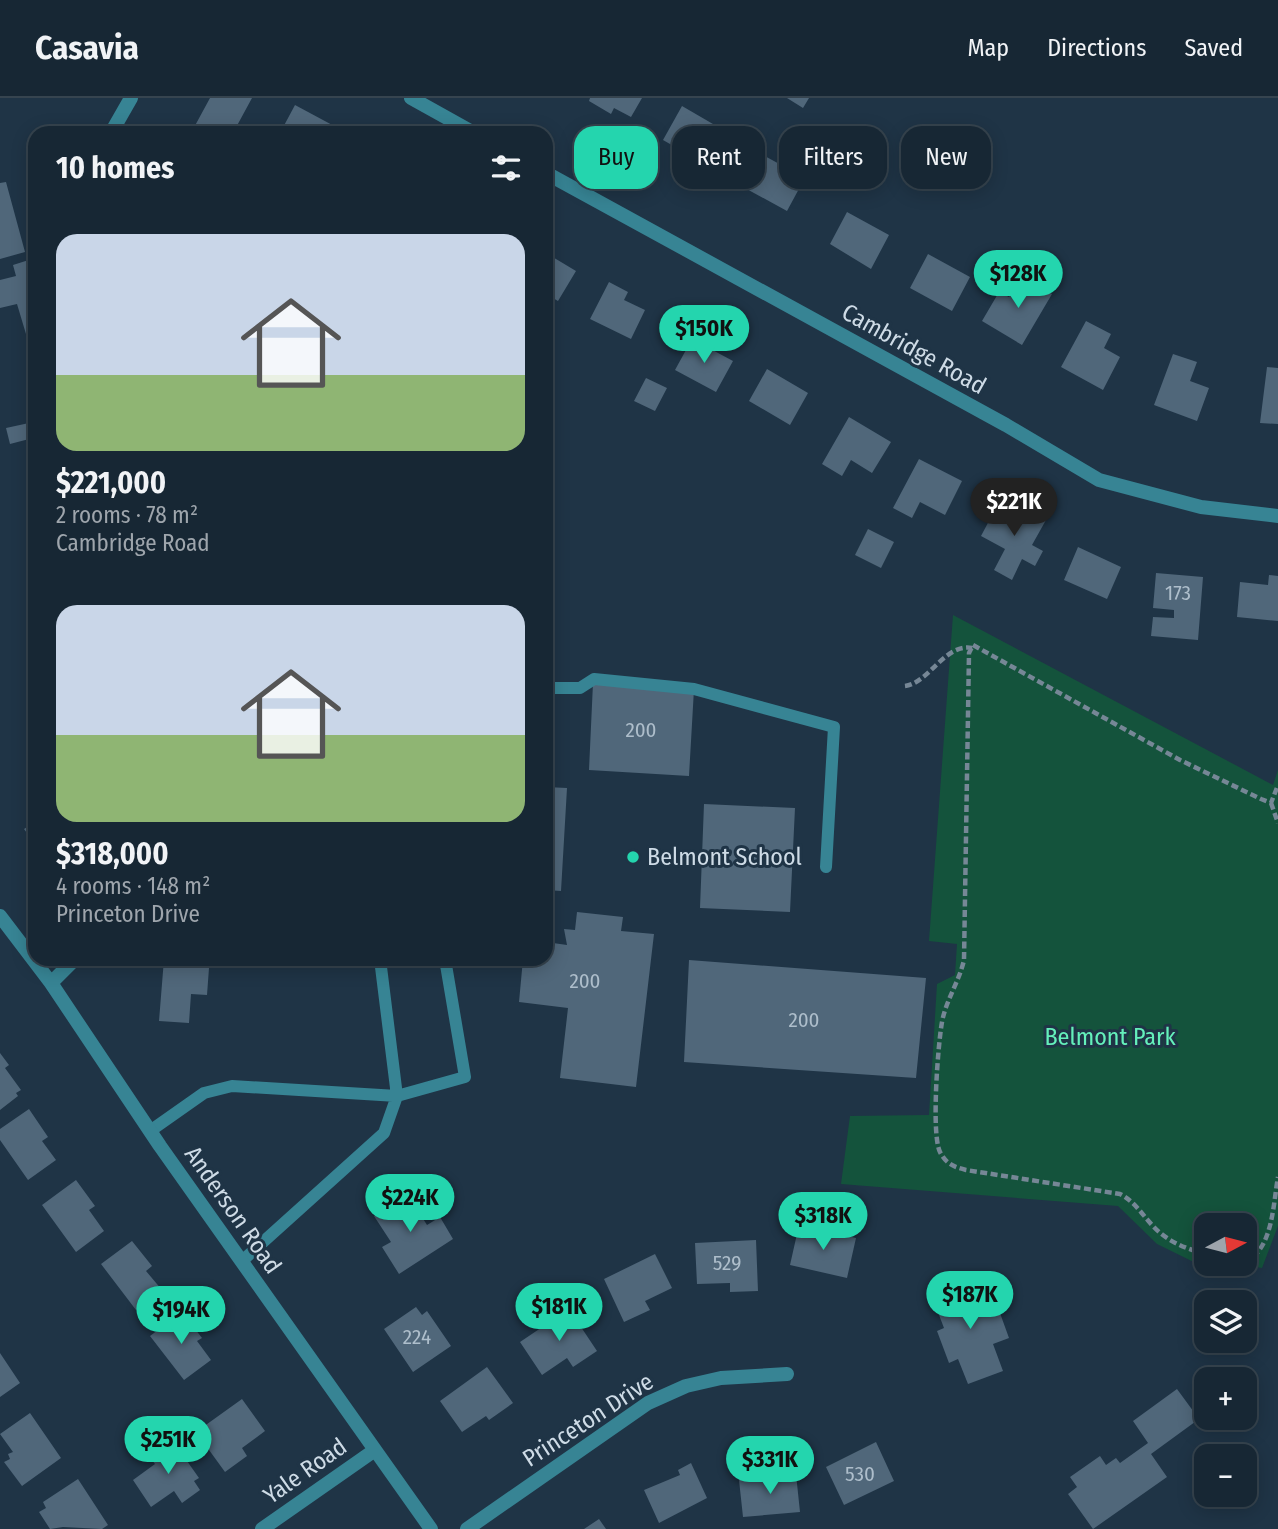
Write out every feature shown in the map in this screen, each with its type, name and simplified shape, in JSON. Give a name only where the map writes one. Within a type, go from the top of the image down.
[{"type":"street","points":[[115,126],[131,98]]},
{"type":"street","points":[[411,98],[461,126]]},
{"type":"street","name":"Cambridge Road","points":[[553,177],[1006,425],[1099,480],[1201,507],[1278,516]]},
{"type":"street","name":"Anderson Road","points":[[0,916],[28,953]]},
{"type":"street","name":"Anderson Road","points":[[38,966],[150,1131],[431,1529]]},
{"type":"street","points":[[51,983],[68,966]]},
{"type":"street","name":"Princeton Drive","points":[[467,1529],[648,1403],[686,1385],[725,1377],[787,1374]]},
{"type":"street","name":"Yale Road","points":[[262,1529],[375,1450]]},
{"type":"lane","points":[[553,688],[580,688],[594,679],[694,689],[834,727],[825,867]]},
{"type":"lane","points":[[242,1261],[384,1133],[397,1096],[381,966]]},
{"type":"lane","points":[[150,1131],[204,1093],[232,1086],[397,1096],[465,1077],[446,966]]},
{"type":"path","points":[[1194,1251],[1183,1249],[1154,1228],[1134,1202],[1120,1194],[965,1170],[951,1166],[939,1151],[936,1130],[942,1020],[960,980],[964,960],[969,653],[973,645],[1180,760],[1271,803]]},
{"type":"path","points":[[905,686],[914,685],[944,658],[965,646],[972,648]]},
{"type":"path","points":[[1278,786],[1271,803],[1278,823]]},
{"type":"path","points":[[1257,1255],[1265,1242],[1278,1177]]},
{"type":"green space","name":"Belmont Park","points":[[953,615],[1273,785],[1278,770],[1278,1226],[1262,1268],[1257,1267],[1257,1213],[1194,1213],[1194,1262],[1157,1244],[1118,1206],[841,1184],[850,1116],[929,1115],[937,984],[955,975],[957,944],[929,941]]},
{"type":"building","points":[[210,98],[252,98],[237,126],[195,126]]},
{"type":"building","points":[[590,98],[642,98],[631,117],[614,108],[611,114],[589,101]]},
{"type":"building","points":[[787,98],[809,98],[803,108]]},
{"type":"building","points":[[295,105],[334,126],[284,126]]},
{"type":"building","points":[[682,106],[716,126],[672,126],[672,145],[663,140]]},
{"type":"building","points":[[765,156],[779,164],[779,189],[799,189],[787,211],[747,189],[765,189]]},
{"type":"building","points":[[6,182],[25,252],[0,259],[0,183]]},
{"type":"building","points":[[847,212],[889,235],[871,269],[830,244]]},
{"type":"building","points":[[928,254],[970,277],[952,311],[910,288]]},
{"type":"building","points":[[553,257],[576,271],[558,301],[553,298]]},
{"type":"building","points":[[28,260],[26,334],[17,304],[0,308],[0,280],[16,276],[13,265]]},
{"type":"building","points":[[1021,275],[1052,294],[1022,345],[982,321],[999,292],[1009,297]]},
{"type":"building","points":[[609,282],[628,292],[624,300],[645,310],[631,339],[590,319]]},
{"type":"building","points":[[1086,321],[1111,334],[1104,348],[1120,357],[1103,390],[1061,367]]},
{"type":"building","points":[[692,339],[733,361],[716,392],[675,370]]},
{"type":"building","points":[[1173,354],[1197,362],[1190,381],[1209,388],[1197,421],[1154,405]]},
{"type":"building","points":[[1267,367],[1278,368],[1278,424],[1260,423]]},
{"type":"building","points":[[767,369],[808,393],[790,425],[749,401]]},
{"type":"building","points":[[646,378],[667,388],[655,411],[634,401]]},
{"type":"building","points":[[849,417],[891,442],[872,473],[851,460],[842,476],[822,464]]},
{"type":"building","points":[[28,423],[28,439],[10,444],[6,428]]},
{"type":"building","points":[[919,459],[962,481],[945,515],[920,502],[912,518],[893,508]]},
{"type":"building","points":[[998,504],[1022,517],[1026,509],[1046,520],[1032,545],[1043,551],[1035,566],[1022,559],[1012,580],[994,570],[1005,549],[981,536]]},
{"type":"building","points":[[868,529],[894,542],[881,568],[855,555]]},
{"type":"building","points":[[1078,547],[1121,567],[1107,599],[1064,580]]},
{"type":"building","points":[[1156,573],[1203,577],[1198,640],[1151,636],[1153,617],[1174,618],[1174,610],[1153,608]]},
{"type":"building","points":[[1269,575],[1278,576],[1278,621],[1237,617],[1240,582],[1268,585]]},
{"type":"building","name":"Belmont School","points":[[593,683],[694,689],[689,776],[589,770]]},
{"type":"building","points":[[553,787],[567,788],[561,891],[553,890]]},
{"type":"building","name":"Belmont School","points":[[704,804],[795,808],[790,912],[700,908]]},
{"type":"building","name":"Belmont School","points":[[577,912],[623,917],[621,931],[654,934],[636,1087],[560,1078],[568,1008],[519,1002],[522,966],[553,966],[553,943],[567,945],[564,929],[575,930]]},
{"type":"building","points":[[689,960],[926,978],[916,1078],[684,1062]]},
{"type":"building","points":[[163,966],[209,968],[207,995],[191,994],[189,1023],[159,1021]]},
{"type":"building","points":[[0,1053],[9,1065],[5,1068],[21,1090],[16,1093],[18,1096],[0,1110]]},
{"type":"building","points":[[29,1109],[48,1137],[42,1141],[56,1160],[28,1180],[0,1140],[0,1129]]},
{"type":"building","points":[[76,1180],[95,1206],[89,1210],[104,1231],[76,1252],[42,1205]]},
{"type":"building","points":[[408,1195],[427,1225],[440,1217],[453,1239],[399,1274],[382,1247],[391,1242],[374,1216]]},
{"type":"building","points":[[799,1225],[856,1238],[847,1278],[790,1265]]},
{"type":"building","points":[[756,1240],[758,1291],[730,1292],[730,1283],[697,1284],[695,1243]]},
{"type":"building","points":[[132,1241],[152,1266],[146,1271],[162,1290],[136,1310],[101,1264]]},
{"type":"building","points":[[655,1254],[672,1288],[645,1301],[650,1310],[624,1322],[604,1279]]},
{"type":"building","points":[[971,1279],[982,1308],[996,1302],[1009,1338],[993,1344],[1003,1371],[968,1384],[958,1359],[949,1363],[937,1331],[944,1328],[931,1294]]},
{"type":"building","points":[[416,1307],[422,1315],[427,1311],[451,1346],[413,1372],[384,1329]]},
{"type":"building","points":[[569,1309],[597,1351],[573,1367],[567,1358],[542,1375],[520,1342]]},
{"type":"building","points":[[182,1312],[202,1338],[197,1341],[211,1360],[184,1380],[150,1336]]},
{"type":"building","points":[[0,1353],[20,1383],[0,1397]]},
{"type":"building","points":[[487,1367],[513,1403],[489,1420],[486,1416],[462,1432],[440,1401]]},
{"type":"building","points":[[1177,1389],[1194,1412],[1194,1423],[1151,1454],[1167,1477],[1093,1529],[1068,1494],[1077,1487],[1070,1477],[1100,1456],[1106,1465],[1116,1458],[1120,1463],[1148,1443],[1133,1421]]},
{"type":"building","points":[[242,1399],[265,1431],[242,1448],[247,1456],[225,1472],[196,1432]]},
{"type":"building","points":[[30,1413],[61,1458],[22,1486],[4,1462],[10,1459],[8,1454],[13,1452],[0,1434]]},
{"type":"building","points":[[167,1442],[170,1447],[175,1444],[199,1478],[194,1481],[200,1490],[182,1503],[174,1491],[151,1507],[133,1480],[155,1464],[148,1455]]},
{"type":"building","points":[[876,1442],[894,1481],[844,1505],[826,1467]]},
{"type":"building","points":[[691,1463],[707,1498],[659,1523],[644,1490],[680,1475],[678,1470]]},
{"type":"building","points":[[796,1474],[800,1512],[743,1517],[739,1480]]},
{"type":"building","points":[[78,1479],[108,1525],[102,1529],[50,1529],[39,1512],[46,1508],[43,1502]]},
{"type":"building","points":[[599,1519],[606,1529],[584,1529]]},
{"type":"place","name":"Belmont School","points":[[633,857]]}]
